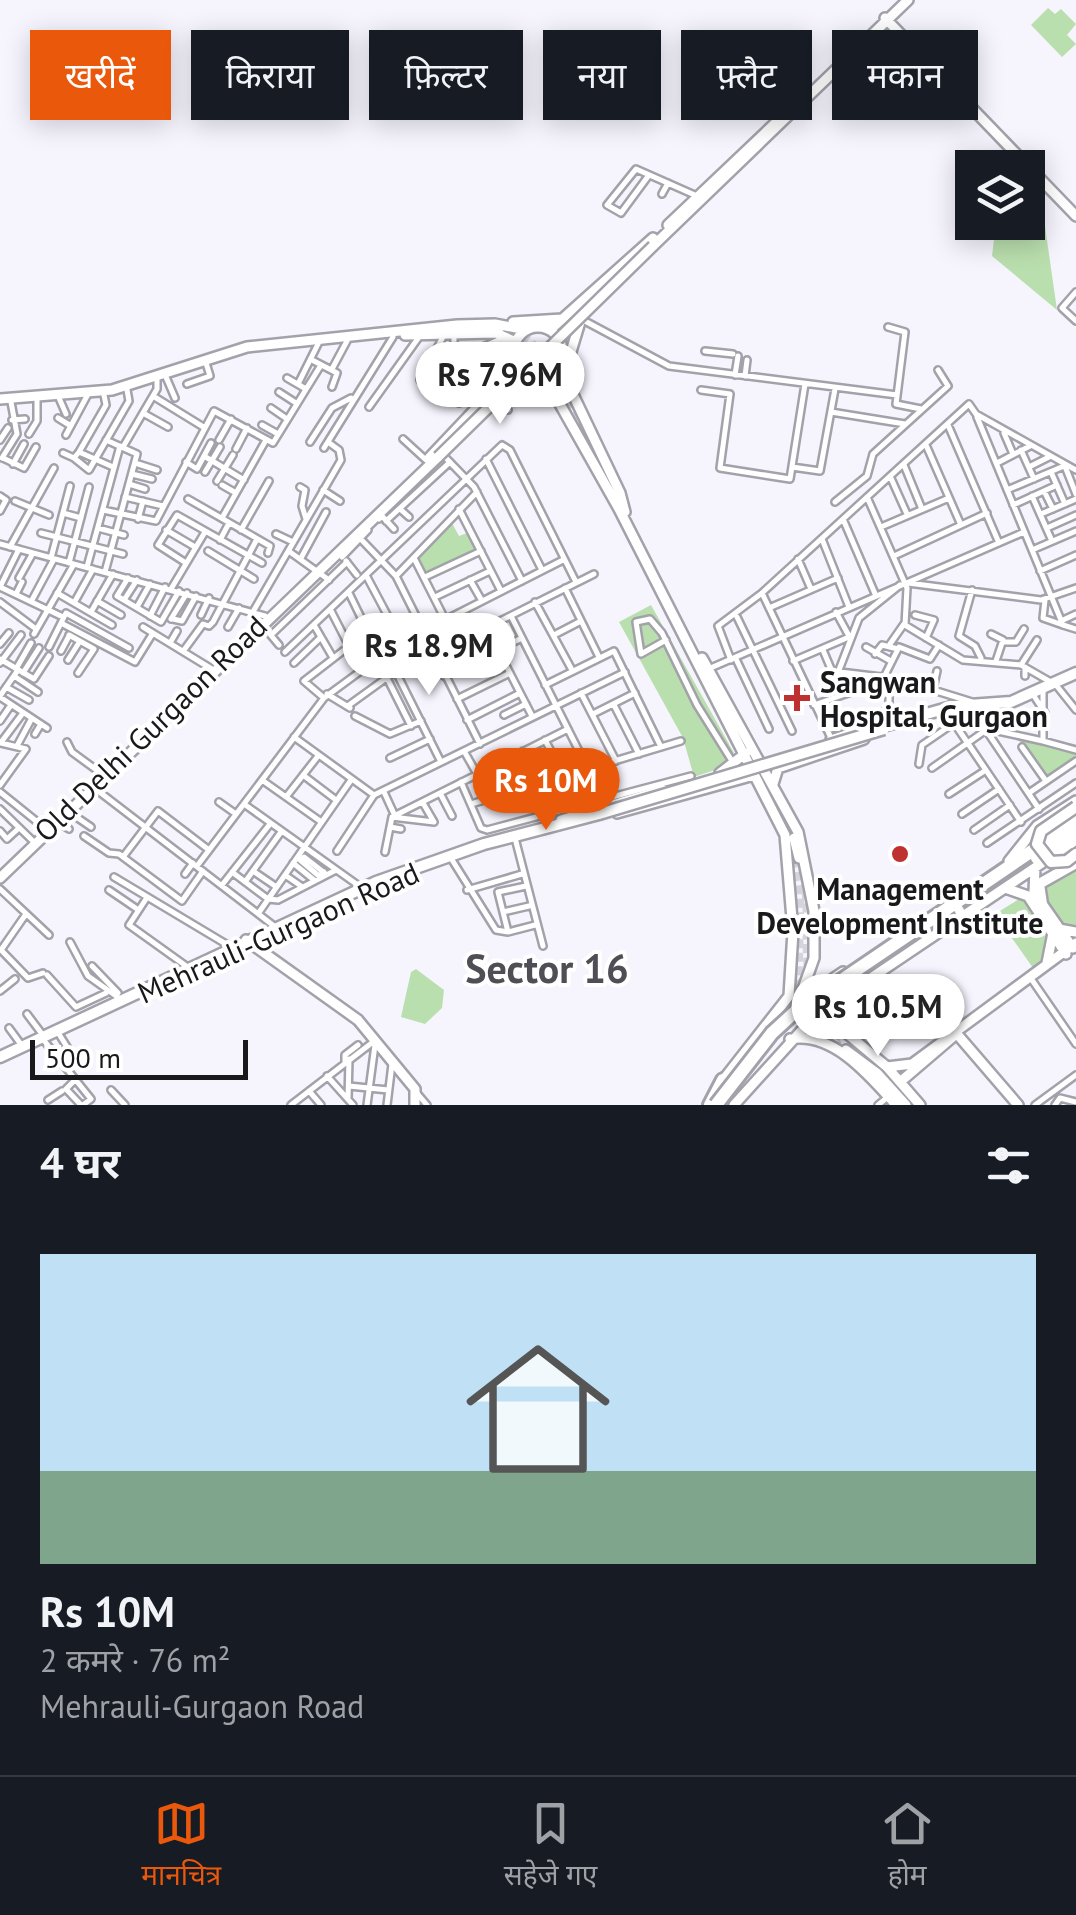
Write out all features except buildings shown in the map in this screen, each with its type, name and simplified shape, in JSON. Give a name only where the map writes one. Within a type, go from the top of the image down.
[{"type":"highway","points":[[713,1105],[796,1010],[960,911],[996,876],[1076,811]]},
{"type":"highway","points":[[1056,853],[1076,835]]},
{"type":"highway","points":[[726,1105],[766,1052],[804,1014],[1076,835]]},
{"type":"highway","points":[[967,890],[996,876]]},
{"type":"highway","points":[[713,1105],[724,1080]]},
{"type":"main road","points":[[621,508],[620,493],[558,364],[562,345],[654,242],[884,20],[899,0]]},
{"type":"main road","points":[[380,515],[698,197],[908,0]]},
{"type":"main road","points":[[884,20],[1008,150]]},
{"type":"main road","points":[[884,20],[1010,150]]},
{"type":"main road","points":[[1045,186],[1076,218]]},
{"type":"main road","points":[[4,402],[104,395],[248,350],[407,333],[550,330],[654,242]]},
{"type":"main road","points":[[4,402],[112,390],[247,347],[407,333],[499,332],[564,318]]},
{"type":"main road","points":[[570,395],[568,362],[582,321]]},
{"type":"main road","points":[[526,330],[516,342],[518,364],[529,373],[543,374],[558,364]]},
{"type":"main road","points":[[550,330],[562,345]]},
{"type":"main road","points":[[499,332],[516,342]]},
{"type":"main road","points":[[499,332],[508,357],[505,377]]},
{"type":"main road","points":[[437,458],[480,401],[518,364]]},
{"type":"main road","points":[[437,458],[529,373]]},
{"type":"main road","points":[[543,374],[621,508]]},
{"type":"main road","points":[[504,397],[532,387],[554,394]]},
{"type":"main road","name":"Old Delhi Gurgaon Road","points":[[263,621],[317,568],[342,557],[437,458]]},
{"type":"main road","points":[[614,496],[755,767],[760,786],[796,858],[792,820]]},
{"type":"main road","name":"Old Delhi Gurgaon Road","points":[[35,842],[317,568],[380,515]]},
{"type":"main road","points":[[705,671],[746,753],[783,801],[810,876],[814,958],[802,994],[812,1018],[790,1038],[734,1105]]},
{"type":"main road","points":[[598,808],[720,773],[781,761],[944,709],[1010,702],[1076,674]]},
{"type":"main road","points":[[973,706],[1008,705],[1054,684]]},
{"type":"main road","name":"Old Delhi Gurgaon Road","points":[[0,876],[163,718]]},
{"type":"main road","points":[[773,784],[781,761],[829,735],[901,721]]},
{"type":"main road","name":"Mehrauli-Gurgaon Road","points":[[42,1036],[247,944],[275,926],[360,886],[483,843],[901,721]]},
{"type":"main road","points":[[562,822],[734,771],[746,753]]},
{"type":"main road","points":[[760,786],[768,781],[783,801]]},
{"type":"main road","points":[[1076,811],[1041,830],[1037,844],[1050,862],[1067,861],[1076,854]]},
{"type":"main road","points":[[821,1029],[822,1011],[816,990],[1016,856],[1037,826],[1076,811]]},
{"type":"main road","points":[[785,835],[795,981],[800,984],[808,978]]},
{"type":"main road","points":[[822,1011],[960,911],[1005,888],[1056,853]]},
{"type":"main road","points":[[1042,904],[1039,884],[1076,863]]},
{"type":"main road","points":[[1035,868],[1033,889],[1058,935]]},
{"type":"main road","points":[[1005,888],[1028,896],[1072,950]]},
{"type":"main road","points":[[1058,935],[1076,932]]},
{"type":"main road","points":[[1046,963],[1058,935]]},
{"type":"main road","points":[[247,944],[373,1039]]},
{"type":"main road","points":[[247,944],[344,1008],[416,1092],[415,1105]]},
{"type":"main road","name":"Mehrauli-Gurgaon Road","points":[[0,1055],[247,944]]},
{"type":"main road","points":[[900,1082],[949,1030],[1046,963],[1072,950]]},
{"type":"main road","points":[[887,1067],[906,1067],[949,1030],[1032,980],[1072,950]]},
{"type":"main road","points":[[702,1105],[786,1004],[793,951]]},
{"type":"main road","points":[[814,958],[825,970],[841,973]]},
{"type":"main road","points":[[864,981],[841,1011],[841,1043],[877,1073],[906,1105]]},
{"type":"main road","points":[[757,1040],[805,1001]]},
{"type":"main road","points":[[821,1029],[832,1021],[841,1043],[890,1101]]},
{"type":"main road","points":[[821,1029],[879,1066],[917,1105]]},
{"type":"main road","points":[[949,1030],[1016,1105]]},
{"type":"main road","points":[[790,1038],[806,1035],[841,1043],[887,1067],[917,1105]]},
{"type":"street","points":[[649,175],[621,212],[607,206],[633,170],[649,175],[698,197]]},
{"type":"street","points":[[662,194],[668,183]]},
{"type":"street","points":[[1076,292],[1062,308],[1076,320]]},
{"type":"street","points":[[582,321],[669,366],[896,395]]},
{"type":"street","points":[[888,328],[905,333],[896,405],[922,409]]},
{"type":"street","points":[[438,388],[474,350],[499,332]]},
{"type":"street","points":[[369,407],[424,333]]},
{"type":"street","points":[[420,380],[449,335],[454,345],[429,386]]},
{"type":"street","points":[[254,610],[342,458],[326,445],[394,336]]},
{"type":"street","points":[[298,384],[320,341]]},
{"type":"street","points":[[332,369],[347,341]]},
{"type":"street","points":[[705,350],[735,355],[735,374]]},
{"type":"street","points":[[312,360],[338,376],[332,387]]},
{"type":"street","points":[[745,376],[747,360]]},
{"type":"street","points":[[187,384],[210,376],[206,363]]},
{"type":"street","points":[[430,363],[440,368]]},
{"type":"street","points":[[484,364],[505,377]]},
{"type":"street","points":[[103,510],[156,521],[216,410],[273,443],[321,365]]},
{"type":"street","points":[[459,403],[491,369]]},
{"type":"street","points":[[835,502],[866,476],[870,457],[948,386],[938,370]]},
{"type":"street","points":[[451,373],[480,401]]},
{"type":"street","points":[[74,603],[90,568],[121,447],[162,378]]},
{"type":"street","points":[[162,378],[175,398]]},
{"type":"street","points":[[287,378],[306,389]]},
{"type":"street","points":[[701,390],[730,394],[721,469],[790,479],[805,384]]},
{"type":"street","points":[[792,467],[820,471],[835,388]]},
{"type":"street","points":[[79,452],[90,470],[129,400],[127,390]]},
{"type":"street","points":[[279,392],[296,403]]},
{"type":"street","points":[[79,452],[106,405],[104,395]]},
{"type":"street","points":[[66,435],[87,396]]},
{"type":"street","points":[[153,396],[205,428]]},
{"type":"street","points":[[504,397],[508,410]]},
{"type":"street","points":[[60,398],[66,414]]},
{"type":"street","points":[[310,442],[332,408],[352,398]]},
{"type":"street","points":[[30,434],[37,420],[36,400]]},
{"type":"street","points":[[4,402],[17,434],[1,458],[24,468],[36,447]]},
{"type":"street","points":[[769,729],[716,629],[762,594],[969,404],[1032,550],[1048,599],[1062,623]]},
{"type":"street","points":[[270,408],[287,418]]},
{"type":"street","points":[[831,412],[905,424]]},
{"type":"street","points":[[143,413],[168,427]]},
{"type":"street","points":[[976,414],[1076,470]]},
{"type":"street","points":[[58,418],[71,426]]},
{"type":"street","points":[[206,472],[232,419]]},
{"type":"street","points":[[12,420],[25,420]]},
{"type":"street","points":[[262,424],[278,434]]},
{"type":"street","points":[[948,424],[1000,543]]},
{"type":"street","points":[[0,440],[8,428]]},
{"type":"street","points":[[236,493],[220,483],[224,468],[247,428]]},
{"type":"street","points":[[1003,430],[1013,454]]},
{"type":"street","points":[[403,439],[467,479],[522,581]]},
{"type":"street","points":[[105,572],[137,452],[106,440]]},
{"type":"street","points":[[222,518],[266,440]]},
{"type":"street","points":[[185,462],[197,468],[211,443]]},
{"type":"street","points":[[13,464],[24,444]]},
{"type":"street","points":[[926,444],[961,525]]},
{"type":"street","points":[[285,652],[384,562],[502,445],[507,446],[576,582]]},
{"type":"street","points":[[996,463],[1030,446]]},
{"type":"street","points":[[1022,450],[1034,479]]},
{"type":"street","points":[[63,453],[79,452],[114,467]]},
{"type":"street","points":[[204,456],[244,480]]},
{"type":"street","points":[[1029,467],[1050,457]]},
{"type":"street","points":[[486,459],[542,570]]},
{"type":"street","points":[[135,463],[157,470]]},
{"type":"street","points":[[903,464],[922,508]]},
{"type":"street","points":[[1007,490],[1064,465]]},
{"type":"street","points":[[1064,465],[1075,494]]},
{"type":"street","points":[[10,547],[54,468]]},
{"type":"street","points":[[1051,472],[1065,504]]},
{"type":"street","points":[[132,474],[152,479]]},
{"type":"street","points":[[890,476],[908,515]]},
{"type":"street","points":[[241,530],[247,511],[269,481]]},
{"type":"street","points":[[129,484],[146,489]]},
{"type":"street","points":[[1013,505],[1057,485]]},
{"type":"street","points":[[31,602],[53,559],[70,486]]},
{"type":"street","points":[[0,602],[35,631],[72,564],[89,487]]},
{"type":"street","points":[[306,520],[303,490],[340,501]]},
{"type":"street","points":[[1044,491],[1053,509]]},
{"type":"street","points":[[396,576],[477,492]]},
{"type":"street","points":[[1061,494],[1075,494]]},
{"type":"street","points":[[1040,514],[1065,504],[1075,494]]},
{"type":"street","points":[[0,496],[6,500],[0,511]]},
{"type":"street","points":[[1032,496],[1052,541]]},
{"type":"street","points":[[126,497],[163,506]]},
{"type":"street","points":[[867,497],[904,584],[904,624],[889,644]]},
{"type":"street","points":[[203,508],[208,498]]},
{"type":"street","points":[[881,527],[949,498]]},
{"type":"street","points":[[188,499],[271,547],[268,553]]},
{"type":"street","points":[[66,500],[84,505]]},
{"type":"street","points":[[138,520],[143,501]]},
{"type":"street","points":[[15,502],[33,505],[49,515]]},
{"type":"street","points":[[395,504],[409,517]]},
{"type":"street","points":[[459,509],[502,592]]},
{"type":"street","points":[[300,558],[326,512]]},
{"type":"street","points":[[63,513],[81,518]]},
{"type":"street","points":[[894,556],[987,513]]},
{"type":"street","points":[[186,563],[159,547],[177,515],[262,563]]},
{"type":"street","points":[[380,515],[394,529]]},
{"type":"street","points":[[1046,528],[1076,515]]},
{"type":"street","points":[[843,519],[876,596]]},
{"type":"street","points":[[220,540],[230,523]]},
{"type":"street","points":[[98,528],[124,535]]},
{"type":"street","points":[[166,530],[195,548]]},
{"type":"street","points":[[150,616],[206,531]]},
{"type":"street","points":[[1032,550],[1076,531]]},
{"type":"street","points":[[705,671],[1024,532]]},
{"type":"street","points":[[41,533],[123,554]]},
{"type":"street","points":[[276,534],[293,542]]},
{"type":"street","points":[[358,536],[396,576],[480,744]]},
{"type":"street","points":[[822,538],[850,607]]},
{"type":"street","points":[[184,650],[218,613],[257,539]]},
{"type":"street","points":[[0,544],[238,604],[254,610],[278,644]]},
{"type":"street","points":[[18,550],[0,587],[47,609],[94,650],[78,672]]},
{"type":"street","points":[[208,551],[254,579]]},
{"type":"street","points":[[425,577],[481,551]]},
{"type":"street","points":[[290,552],[329,580]]},
{"type":"street","points":[[16,594],[33,553]]},
{"type":"street","points":[[1040,570],[1076,555]]},
{"type":"street","points":[[271,635],[329,580],[342,557],[358,575]]},
{"type":"street","points":[[414,558],[457,643]]},
{"type":"street","points":[[445,620],[564,560]]},
{"type":"street","points":[[798,560],[812,590]]},
{"type":"street","points":[[435,596],[490,571]]},
{"type":"street","points":[[91,612],[113,574]]},
{"type":"street","points":[[387,617],[332,656],[303,683],[349,707],[395,670],[594,574]]},
{"type":"street","points":[[367,577],[400,639]]},
{"type":"street","points":[[769,608],[838,578]]},
{"type":"street","points":[[132,579],[117,596],[161,622],[183,592]]},
{"type":"street","points":[[308,580],[317,592]]},
{"type":"street","points":[[470,580],[482,602]]},
{"type":"street","points":[[137,609],[150,584]]},
{"type":"street","points":[[836,671],[863,614],[904,584],[1048,599],[1076,588]]},
{"type":"street","points":[[565,588],[599,658]]},
{"type":"street","points":[[972,590],[959,636],[976,646],[981,658]]},
{"type":"street","points":[[57,592],[112,624]]},
{"type":"street","points":[[174,619],[183,592]]},
{"type":"street","points":[[349,593],[367,630]]},
{"type":"street","points":[[762,594],[829,735],[889,710],[889,696]]},
{"type":"street","points":[[165,616],[182,621],[196,596]]},
{"type":"street","points":[[201,615],[209,598]]},
{"type":"street","points":[[1048,599],[1043,618],[1076,629]]},
{"type":"street","points":[[96,601],[121,614]]},
{"type":"street","points":[[535,602],[573,670]]},
{"type":"street","points":[[218,613],[230,624],[238,604]]},
{"type":"street","points":[[281,606],[290,617]]},
{"type":"street","points":[[330,610],[348,644]]},
{"type":"street","points":[[836,612],[849,638]]},
{"type":"street","points":[[49,646],[67,614],[129,648]]},
{"type":"street","points":[[915,652],[934,620],[916,615]]},
{"type":"street","points":[[1062,623],[1075,615]]},
{"type":"street","points":[[511,616],[588,769],[598,808]]},
{"type":"street","points":[[736,616],[792,732]]},
{"type":"street","points":[[666,640],[643,649],[634,625],[641,618],[654,621],[666,640],[734,771]]},
{"type":"street","points":[[554,635],[581,621]]},
{"type":"street","points":[[904,624],[963,660],[981,658],[1023,666],[1054,684],[1076,710]]},
{"type":"street","points":[[314,625],[332,656]]},
{"type":"street","points":[[84,836],[123,856],[186,900],[198,866],[326,696],[422,626]]},
{"type":"street","points":[[142,627],[164,636],[213,670]]},
{"type":"street","points":[[991,634],[1003,642],[1016,642],[1024,629]]},
{"type":"street","points":[[170,643],[177,631]]},
{"type":"street","points":[[61,651],[71,632]]},
{"type":"street","points":[[71,632],[136,662],[153,633]]},
{"type":"street","points":[[0,644],[9,633]]},
{"type":"street","points":[[21,635],[1,661],[34,679],[50,656]]},
{"type":"street","points":[[294,662],[321,638]]},
{"type":"street","points":[[444,676],[523,638]]},
{"type":"street","points":[[794,661],[849,638]]},
{"type":"street","points":[[1025,676],[1023,666],[1037,640]]},
{"type":"street","points":[[68,660],[80,641]]},
{"type":"street","points":[[996,661],[1003,642]]},
{"type":"street","points":[[114,652],[119,643]]},
{"type":"street","points":[[18,672],[31,644]]},
{"type":"street","points":[[875,654],[878,646],[889,644],[930,658],[939,645]]},
{"type":"street","points":[[866,647],[890,660]]},
{"type":"street","points":[[35,734],[44,726],[0,696],[39,648]]},
{"type":"street","points":[[887,678],[890,660],[898,649]]},
{"type":"street","points":[[385,650],[442,762]]},
{"type":"street","points":[[498,650],[532,716]]},
{"type":"street","points":[[823,650],[836,671],[842,696]]},
{"type":"street","points":[[546,685],[614,651],[662,747]]},
{"type":"street","points":[[836,671],[887,678],[967,697],[973,706],[966,724],[1076,750]]},
{"type":"street","points":[[933,689],[937,671]]},
{"type":"street","points":[[18,672],[38,692]]},
{"type":"street","points":[[337,851],[374,795],[625,672]]},
{"type":"street","points":[[457,699],[510,673]]},
{"type":"street","points":[[386,678],[411,726]]},
{"type":"street","points":[[814,704],[887,678]]},
{"type":"street","points":[[6,687],[29,700]]},
{"type":"street","points":[[581,692],[616,762]]},
{"type":"street","points":[[467,720],[520,693]]},
{"type":"street","points":[[593,714],[635,693]]},
{"type":"street","points":[[1038,694],[1046,713],[1044,741]]},
{"type":"street","points":[[0,721],[11,704]]},
{"type":"street","points":[[504,715],[526,704]]},
{"type":"street","points":[[614,705],[640,754]]},
{"type":"street","points":[[944,709],[1021,822]]},
{"type":"street","points":[[23,712],[1,740],[18,744],[26,752],[0,788],[46,829]]},
{"type":"street","points":[[355,716],[390,734],[421,721]]},
{"type":"street","points":[[18,744],[32,718]]},
{"type":"street","points":[[919,764],[922,746],[954,723]]},
{"type":"street","points":[[384,852],[395,816],[568,728]]},
{"type":"street","points":[[932,768],[988,732],[1040,809]]},
{"type":"street","points":[[294,737],[374,795]]},
{"type":"street","points":[[390,758],[430,739]]},
{"type":"street","points":[[545,740],[564,776]]},
{"type":"street","points":[[493,794],[682,741]]},
{"type":"street","points":[[67,742],[72,752],[102,774]]},
{"type":"street","points":[[1022,748],[1046,781]]},
{"type":"street","points":[[464,751],[493,794]]},
{"type":"street","points":[[523,751],[539,784]]},
{"type":"street","points":[[286,797],[318,756]]},
{"type":"street","points":[[1028,793],[1076,761]]},
{"type":"street","points":[[949,794],[986,770]]},
{"type":"street","points":[[471,804],[533,772]]},
{"type":"street","points":[[303,775],[336,800]]},
{"type":"street","points":[[461,782],[481,828],[487,830],[598,808],[692,776]]},
{"type":"street","points":[[262,780],[320,822]]},
{"type":"street","points":[[260,912],[300,848],[351,780]]},
{"type":"street","points":[[987,843],[1076,784]]},
{"type":"street","points":[[93,786],[275,926]]},
{"type":"street","points":[[962,814],[999,789]]},
{"type":"street","points":[[384,792],[395,816]]},
{"type":"street","points":[[440,793],[452,816]]},
{"type":"street","points":[[8,799],[0,808],[35,842]]},
{"type":"street","points":[[218,802],[236,814]]},
{"type":"street","points":[[395,816],[432,824],[422,802]]},
{"type":"street","points":[[244,804],[325,870]]},
{"type":"street","points":[[974,830],[1010,805]]},
{"type":"street","points":[[123,856],[159,811],[209,850]]},
{"type":"street","points":[[69,812],[91,827]]},
{"type":"street","points":[[58,822],[69,829]]},
{"type":"street","points":[[222,885],[270,824]]},
{"type":"street","points":[[390,826],[402,829]]},
{"type":"street","points":[[0,831],[8,839],[20,828]]},
{"type":"street","points":[[245,882],[281,832]]},
{"type":"street","points":[[514,834],[542,946]]},
{"type":"street","points":[[448,854],[467,890],[496,930],[508,932],[536,925]]},
{"type":"street","points":[[296,860],[318,876],[325,870],[336,870],[360,886]]},
{"type":"street","points":[[296,860],[316,880]]},
{"type":"street","points":[[185,874],[198,866]]},
{"type":"street","points":[[253,870],[276,887]]},
{"type":"street","points":[[232,872],[268,899],[280,900],[316,880],[325,870]]},
{"type":"street","points":[[286,874],[301,886]]},
{"type":"street","points":[[467,890],[522,874]]},
{"type":"street","points":[[114,877],[146,899],[247,944]]},
{"type":"street","points":[[495,882],[508,932]]},
{"type":"street","points":[[498,892],[526,886]]},
{"type":"street","points":[[0,889],[49,936]]},
{"type":"street","points":[[109,890],[137,909]]},
{"type":"street","points":[[158,904],[168,891]]},
{"type":"street","points":[[146,899],[129,925],[188,968]]},
{"type":"street","points":[[503,912],[530,906]]},
{"type":"street","points":[[26,914],[2,950],[28,978],[45,974],[77,1007],[106,992]]},
{"type":"street","points":[[70,942],[85,972],[106,992],[122,998]]},
{"type":"street","points":[[92,966],[122,998]]},
{"type":"street","points":[[0,991],[14,979]]},
{"type":"street","points":[[1032,980],[1076,1044]]},
{"type":"street","points":[[27,1014],[70,1070],[74,1081],[91,1098],[82,1105],[66,1089],[74,1081]]},
{"type":"street","points":[[9,1028],[25,1043]]},
{"type":"street","points":[[57,1031],[69,1050]]},
{"type":"street","points":[[291,1105],[373,1039]]},
{"type":"street","points":[[367,1105],[373,1039]]},
{"type":"street","points":[[350,1102],[345,1055],[358,1045]]},
{"type":"street","points":[[387,1105],[392,1061]]},
{"type":"street","points":[[1035,1105],[1076,1075]]},
{"type":"street","points":[[327,1076],[350,1102]]},
{"type":"street","points":[[349,1086],[388,1090]]},
{"type":"street","points":[[111,1090],[125,1105]]},
{"type":"street","points":[[49,1101],[62,1091]]},
{"type":"street","points":[[309,1091],[321,1105]]},
{"type":"street","points":[[416,1092],[427,1105]]},
{"type":"street","points":[[1055,1105],[1060,1098],[1076,1102]]},
{"type":"street","points":[[878,1105],[890,1101]]},
{"type":"green space","points":[[1048,8],[1055,14],[1061,9],[1076,24],[1067,35],[1076,44],[1062,57],[1031,25]]},
{"type":"green space","points":[[1045,226],[1057,310],[992,256],[994,240],[1045,240]]},
{"type":"green space","points":[[452,523],[459,536],[470,532],[479,551],[428,575],[416,561]]},
{"type":"green space","points":[[651,605],[734,753],[721,768],[694,777],[683,738],[619,622]]},
{"type":"green space","points":[[1018,739],[1076,752],[1076,760],[1047,780]]},
{"type":"green space","points":[[1076,865],[1076,930],[1061,927],[1039,891]]},
{"type":"green space","points":[[1024,896],[1051,934],[1045,960],[1033,968],[995,914]]},
{"type":"green space","points":[[416,969],[444,990],[442,1008],[425,1024],[401,1017],[411,972]]},
{"type":"tunnel","points":[[509,329],[526,339],[558,377],[616,495]]},
{"type":"tunnel","points":[[793,859],[800,892],[798,982],[802,997]]},
{"type":"tunnel","points":[[806,890],[812,989],[818,1007],[844,1040]]},
{"type":"tunnel","points":[[817,1024],[839,1046]]},
{"type":"place","name":"Sangwan Hospital, Gurgaon","points":[[797,698]]},
{"type":"place","name":"Management Development Institute","points":[[900,854]]},
{"type":"district","name":"Sector 16","points":[[547,968]]}]
